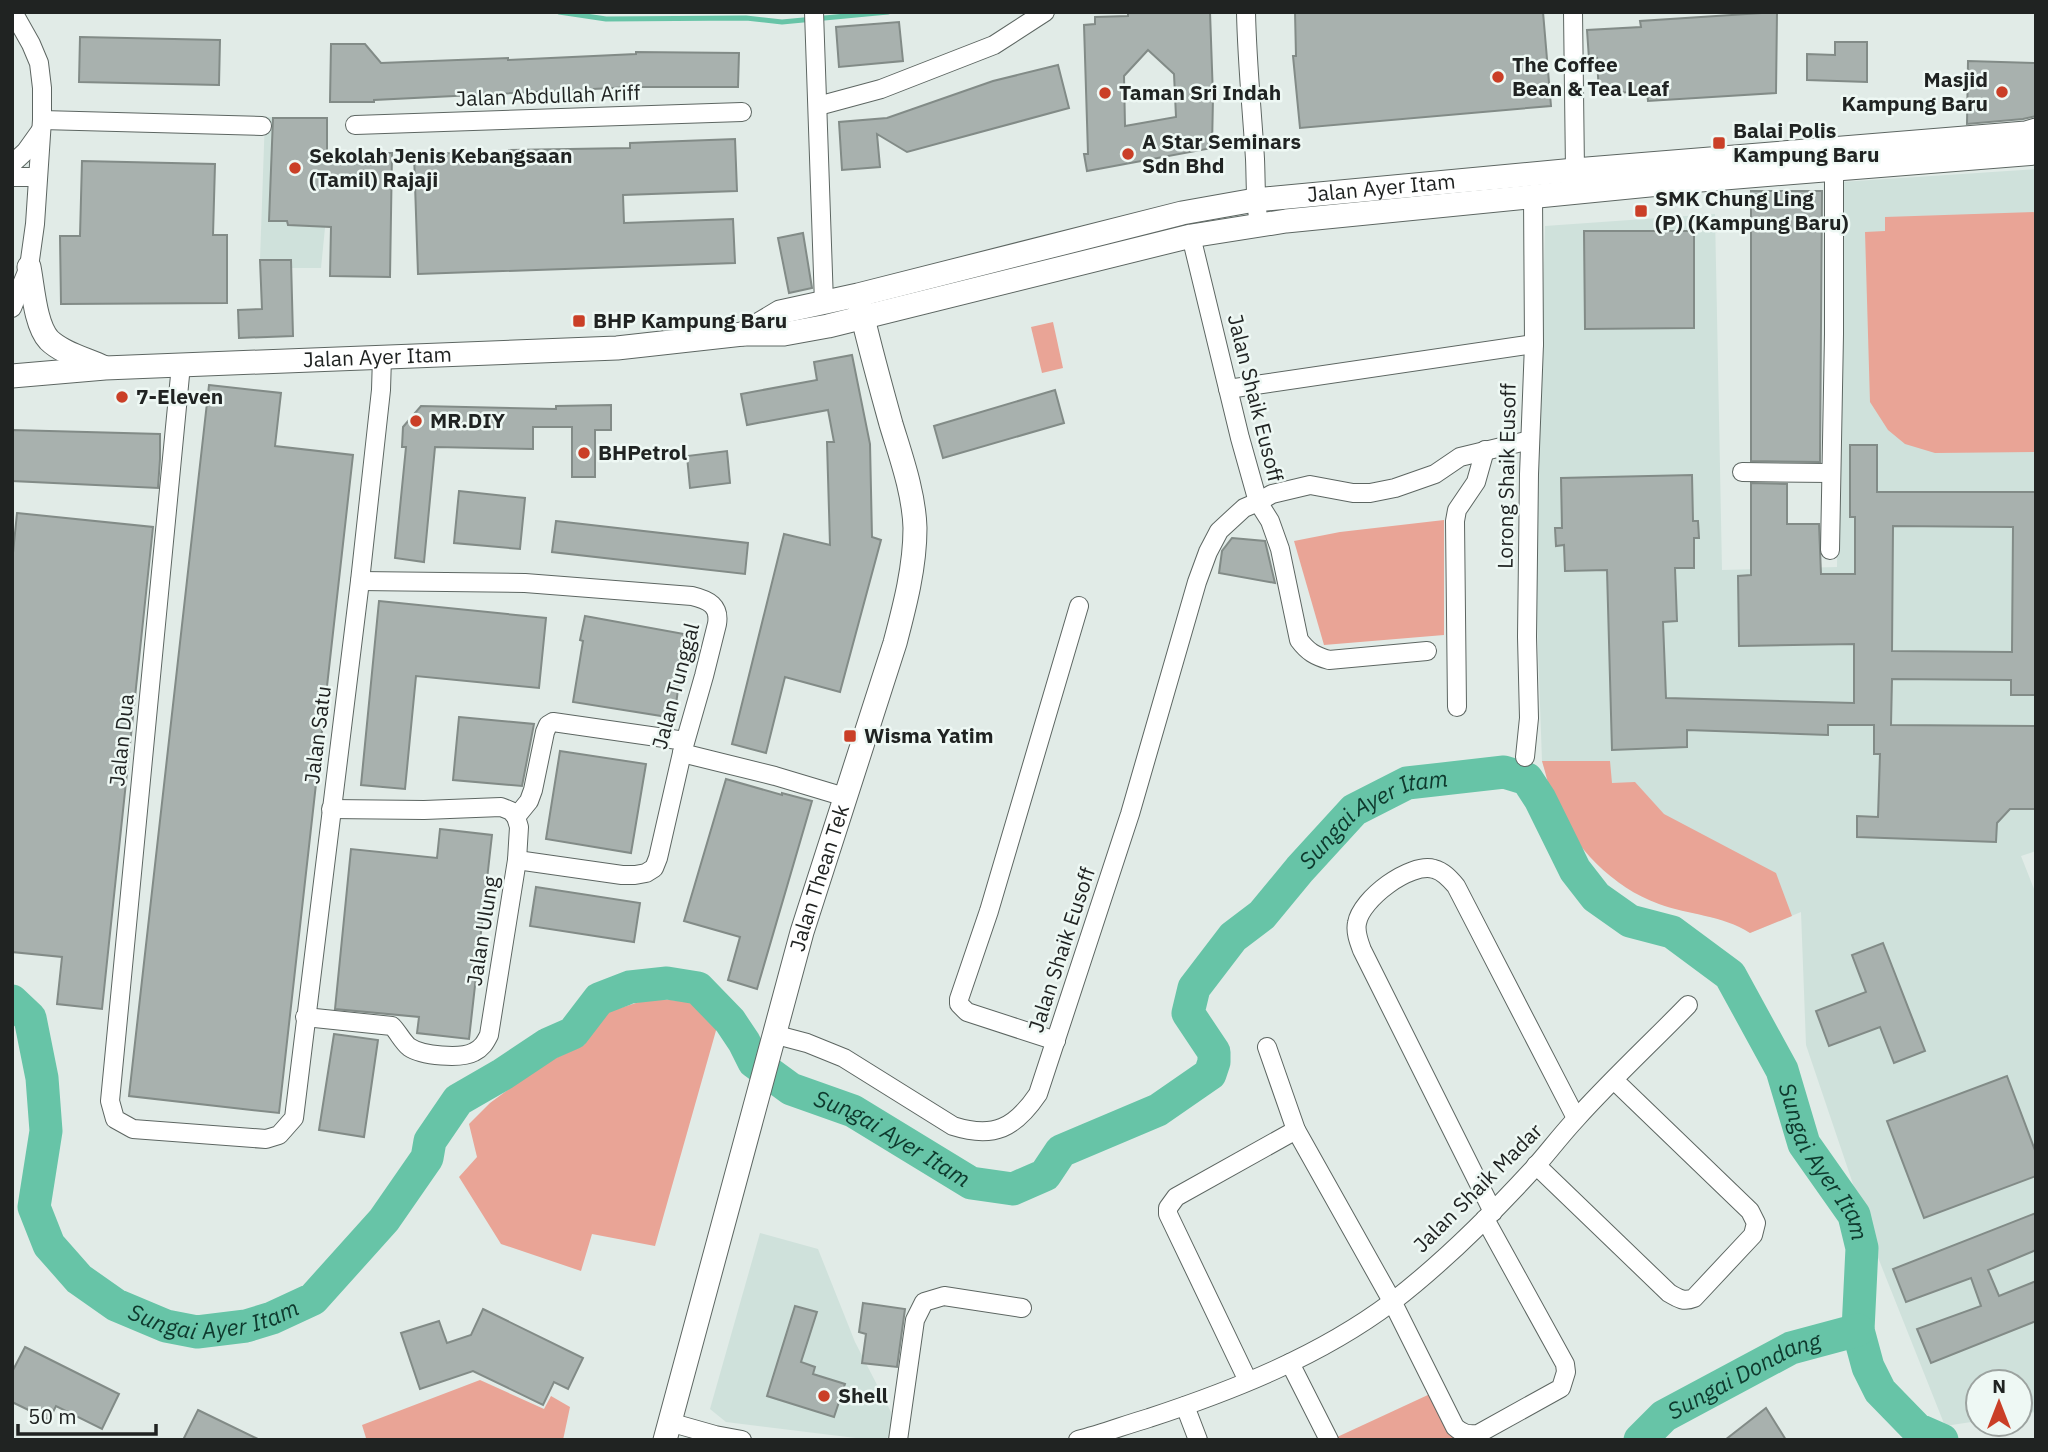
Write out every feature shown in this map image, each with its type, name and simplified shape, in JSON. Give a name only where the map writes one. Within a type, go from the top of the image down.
[{"type":"main road","name":"Jalan Ayer Itam","points":[[12,376],[105,368],[617,348],[743,334],[784,334],[860,306],[1182,213],[1255,200],[2036,130]]},
{"type":"main road","name":"Jalan Ayer Itam","points":[[743,334],[780,312],[824,303],[860,306],[1259,224],[1834,168],[2036,153]]},
{"type":"main road","points":[[29,267],[43,331],[60,348],[105,368]]},
{"type":"main road","name":"Jalan Thean Tek","points":[[667,1431],[802,932],[907,598],[914,557],[913,507],[860,306]]},
{"type":"street","points":[[12,12],[39,63],[42,88],[35,224],[29,267],[12,308]]},
{"type":"street","points":[[818,106],[881,89],[994,45],[1045,12]]},
{"type":"street","points":[[1246,12],[1255,200],[1259,224]]},
{"type":"street","points":[[1573,12],[1575,170]]},
{"type":"street","points":[[815,19],[824,303]]},
{"type":"street","name":"Jalan Abdullah Ariff","points":[[355,124],[742,112]]},
{"type":"street","points":[[42,125],[262,126]]},
{"type":"street","points":[[12,164],[26,151],[42,125]]},
{"type":"street","points":[[1830,550],[1834,168]]},
{"type":"street","points":[[12,177],[38,177]]},
{"type":"street","name":"Lorong Shaik Eusoff","points":[[1525,757],[1529,718],[1527,637],[1534,344],[1533,196]]},
{"type":"street","name":"Jalan Shaik Eusoff","points":[[1191,236],[1258,502],[1280,549],[1299,640],[1307,651],[1329,660],[1427,651]]},
{"type":"street","points":[[1228,388],[1534,344]]},
{"type":"street","name":"Jalan Satu","points":[[294,1118],[360,581],[381,390],[382,357]]},
{"type":"street","name":"Jalan Dua","points":[[181,365],[110,1101],[115,1119],[133,1129],[266,1139],[279,1135],[294,1118]]},
{"type":"street","points":[[1258,502],[1272,494],[1310,485],[1353,493],[1395,488],[1435,474],[1460,457],[1530,440]]},
{"type":"street","points":[[1457,707],[1455,520],[1457,510],[1476,482],[1485,450]]},
{"type":"street","points":[[1742,472],[1830,473]]},
{"type":"street","name":"Jalan Shaik Eusoff","points":[[772,1040],[807,1043],[844,1058],[953,1126],[970,1131],[999,1129],[1014,1122],[1026,1110],[1038,1094],[1056,1041],[1130,814],[1208,552],[1219,531],[1244,508],[1258,502]]},
{"type":"street","name":"Jalan Tunggal","points":[[360,581],[525,583],[692,596],[710,602],[718,616],[654,867],[646,873],[622,875],[517,860]]},
{"type":"street","points":[[1056,1041],[967,1012],[959,1004],[959,999],[989,911],[1079,606]]},
{"type":"street","points":[[331,809],[501,807],[511,811],[516,817],[533,790],[545,732],[553,722],[684,747],[845,797]]},
{"type":"street","name":"Jalan Ulung","points":[[305,1017],[392,1026],[410,1048],[426,1054],[458,1056],[471,1054],[483,1046],[489,1035],[517,860],[519,827],[516,817]]},
{"type":"street","points":[[1267,1047],[1296,1130],[1392,1301],[1455,1427],[1461,1433],[1469,1435],[1478,1434],[1560,1388],[1566,1372],[1362,950],[1356,932],[1357,922],[1368,902],[1392,882],[1418,869],[1434,869],[1448,877],[1456,886],[1577,1118]]},
{"type":"street","name":"Jalan Shaik Madar","points":[[1077,1440],[1185,1406],[1248,1381],[1290,1363],[1352,1330],[1452,1252],[1489,1216],[1577,1118],[1688,1005]]},
{"type":"street","points":[[1536,1165],[1680,1300],[1694,1298],[1753,1235],[1756,1223],[1750,1211],[1614,1080]]},
{"type":"street","points":[[1248,1381],[1168,1214],[1168,1208],[1176,1197],[1296,1130]]},
{"type":"street","points":[[898,1440],[915,1320],[924,1303],[944,1296],[1022,1308]]},
{"type":"street","points":[[1290,1363],[1329,1440]]},
{"type":"street","points":[[1185,1406],[1198,1440]]},
{"type":"street","points":[[667,1431],[743,1440]]},
{"type":"shaded area","name":"Sekolah Jenis Kebangsaan (Tamil) Rajaji","points":[[265,117],[327,118],[326,218],[321,268],[291,268],[291,260],[260,260]]},
{"type":"shaded area","points":[[2036,169],[2036,851],[2021,856],[2036,894],[2036,1412],[2034,1368],[1964,1368],[1964,1423],[1945,1426],[1877,1255],[1806,1045],[1801,912],[1750,933],[1734,923],[1659,904],[1619,883],[1580,846],[1554,800],[1542,761],[1536,592],[1545,226],[1715,214],[1722,570],[1837,567],[1841,182]]},
{"type":"shaded area","points":[[2036,212],[2036,452],[1935,453],[1905,444],[1888,430],[1870,402],[1865,232],[1885,231],[1885,217]]},
{"type":"shaded area","points":[[1053,322],[1063,368],[1042,373],[1031,327]]},
{"type":"shaded area","points":[[1444,520],[1444,635],[1324,645],[1294,541],[1340,532]]},
{"type":"shaded area","points":[[1542,761],[1610,761],[1612,783],[1635,782],[1664,814],[1776,873],[1792,916],[1750,933],[1728,922],[1670,908],[1642,897],[1610,876],[1572,835],[1554,802]]},
{"type":"shaded area","points":[[661,999],[692,1002],[717,1027],[655,1246],[592,1234],[581,1271],[501,1244],[459,1177],[477,1157],[469,1124],[490,1103],[543,1064],[584,1045],[605,1013],[639,1002]]},
{"type":"shaded area","points":[[760,1233],[818,1249],[855,1342],[891,1412],[891,1434],[885,1440],[726,1422],[710,1409]]},
{"type":"shaded area","points":[[480,1380],[544,1409],[551,1396],[570,1407],[563,1440],[361,1440],[366,1438],[362,1425]]},
{"type":"shaded area","points":[[1430,1394],[1461,1440],[1335,1438]]},
{"type":"building","name":"Taman Sri Indah","points":[[1128,12],[1210,12],[1212,148],[1087,171],[1084,154],[1088,154],[1084,25],[1095,24],[1095,17],[1128,16]],"holes":[[[1148,50],[1174,74],[1176,117],[1125,126],[1124,76]]]},
{"type":"building","points":[[1295,12],[1543,12],[1551,106],[1300,128],[1293,56],[1296,56]]},
{"type":"building","points":[[1777,12],[1776,93],[1648,101],[1647,91],[1599,94],[1597,58],[1589,59],[1587,30],[1641,27],[1640,21]]},
{"type":"building","points":[[899,22],[903,61],[839,67],[836,27]]},
{"type":"building","points":[[80,37],[220,40],[219,85],[79,82]]},
{"type":"building","points":[[1835,42],[1867,42],[1867,82],[1807,80],[1807,54],[1835,55]]},
{"type":"building","points":[[331,44],[365,44],[381,63],[508,60],[636,52],[739,53],[738,87],[632,87],[374,102],[330,102]]},
{"type":"building","name":"Masjid Kampung Baru","points":[[1968,61],[2036,63],[2036,116],[1967,124]]},
{"type":"building","points":[[1058,65],[1069,108],[907,152],[877,134],[880,167],[842,170],[839,122],[887,118],[993,81]]},
{"type":"building","points":[[273,118],[327,118],[327,153],[392,153],[390,277],[330,276],[331,227],[288,225],[287,221],[269,221]]},
{"type":"building","points":[[735,139],[737,191],[623,195],[624,223],[733,219],[735,263],[418,274],[414,154],[630,148],[630,143]]},
{"type":"building","points":[[82,161],[215,164],[213,235],[227,235],[227,303],[61,304],[60,236],[80,236]]},
{"type":"building","points":[[1751,191],[1822,191],[1820,462],[1751,461]]},
{"type":"building","points":[[1584,231],[1694,231],[1694,328],[1585,329]]},
{"type":"building","points":[[803,233],[812,288],[789,293],[778,238]]},
{"type":"building","points":[[260,260],[291,260],[293,336],[239,338],[238,310],[262,309]]},
{"type":"building","points":[[852,355],[870,444],[872,537],[881,540],[840,692],[785,677],[766,753],[732,744],[784,534],[830,545],[827,442],[834,442],[828,410],[747,425],[741,394],[817,380],[814,362]]},
{"type":"building","points":[[209,385],[281,393],[275,446],[353,455],[279,1113],[129,1096]]},
{"type":"building","points":[[1055,390],[1064,423],[943,458],[934,426]]},
{"type":"building","points":[[611,405],[611,430],[595,430],[595,477],[572,477],[572,427],[533,427],[533,449],[435,447],[424,562],[395,558],[406,447],[402,447],[403,427],[421,406],[556,409],[556,406]]},
{"type":"building","points":[[12,430],[160,434],[158,488],[12,481]]},
{"type":"building","points":[[1850,445],[1877,445],[1877,492],[2036,492],[2036,695],[2011,695],[2011,680],[1892,679],[1891,725],[2036,726],[2036,809],[2010,809],[1997,823],[1996,842],[1857,837],[1857,816],[1878,817],[1880,754],[1874,754],[1874,725],[1828,725],[1828,735],[1687,730],[1687,747],[1612,750],[1607,570],[1565,571],[1564,545],[1556,546],[1555,528],[1562,528],[1561,478],[1692,475],[1693,521],[1698,521],[1699,538],[1694,538],[1694,568],[1675,568],[1677,621],[1663,622],[1666,698],[1854,703],[1854,644],[1739,646],[1738,576],[1751,575],[1751,483],[1787,484],[1787,524],[1819,524],[1821,574],[1855,574],[1855,517],[1850,517]],"holes":[[[1893,526],[2013,527],[2012,652],[1892,651]]]},
{"type":"building","points":[[727,451],[730,483],[690,488],[687,456]]},
{"type":"building","points":[[459,491],[525,498],[520,549],[454,543]]},
{"type":"building","points":[[17,513],[153,527],[102,1009],[57,1004],[62,957],[12,952],[12,563]]},
{"type":"building","points":[[556,521],[748,543],[745,574],[552,552]]},
{"type":"building","points":[[1232,538],[1265,541],[1275,583],[1219,573],[1222,551]]},
{"type":"building","points":[[379,601],[546,618],[539,688],[416,676],[405,789],[361,785]]},
{"type":"building","points":[[585,616],[684,634],[675,682],[679,683],[674,718],[573,702]]},
{"type":"building","points":[[459,717],[534,724],[522,786],[453,780]]},
{"type":"building","points":[[560,751],[646,764],[631,853],[546,839]]},
{"type":"building","points":[[726,779],[812,801],[757,989],[728,980],[740,937],[684,921]]},
{"type":"building","points":[[440,829],[492,835],[469,1039],[417,1033],[419,1017],[335,1009],[351,849],[437,858]]},
{"type":"building","points":[[536,887],[640,903],[634,942],[530,926]]},
{"type":"building","points":[[1883,943],[1925,1051],[1894,1063],[1880,1027],[1829,1046],[1816,1011],[1866,992],[1852,955]]},
{"type":"building","points":[[334,1034],[378,1040],[364,1137],[319,1130]]},
{"type":"building","points":[[2007,1076],[2036,1153],[2036,1176],[1924,1218],[1887,1121]]},
{"type":"building","points":[[2036,1213],[2036,1250],[1988,1270],[1999,1296],[2036,1281],[2036,1321],[1931,1363],[1917,1329],[1981,1306],[1971,1278],[1906,1302],[1893,1269]]},
{"type":"building","points":[[863,1303],[905,1309],[897,1367],[862,1363],[866,1334],[859,1332]]},
{"type":"building","name":"Shell","points":[[795,1306],[817,1312],[801,1362],[815,1367],[813,1374],[845,1384],[834,1417],[767,1396]]},
{"type":"building","points":[[483,1309],[583,1358],[568,1389],[554,1382],[543,1405],[473,1371],[420,1389],[401,1333],[439,1321],[447,1343],[471,1335]]},
{"type":"building","points":[[25,1347],[119,1394],[102,1429],[56,1406],[49,1420],[12,1402],[12,1372]]},
{"type":"building","points":[[1766,1408],[1786,1440],[1725,1440]]},
{"type":"building","points":[[198,1410],[260,1440],[183,1440]]},
{"type":"waterway","points":[[559,12],[606,19],[746,18],[782,22],[888,12]]},
{"type":"waterway","name":"Sungai Ayer Itam","points":[[12,1001],[30,1018],[42,1078],[46,1131],[34,1207],[49,1245],[79,1279],[116,1305],[166,1326],[197,1332],[246,1326],[272,1318],[313,1299],[384,1220],[427,1158],[430,1141],[458,1100],[548,1044],[573,1033],[599,999],[630,987],[667,983],[698,988],[730,1021],[754,1062],[791,1089],[853,1111],[971,1183],[1013,1189],[1045,1175],[1061,1151],[1158,1110],[1210,1074],[1214,1052],[1188,1013],[1194,988],[1233,937],[1262,915],[1354,810],[1407,783],[1504,772],[1527,779],[1540,799],[1575,870],[1596,897],[1630,921],[1672,932],[1730,975],[1782,1070],[1804,1144],[1854,1215],[1862,1248],[1858,1330],[1868,1367],[1880,1391],[1917,1429],[1942,1440]]},
{"type":"waterway","name":"Sungai Dondang","points":[[1640,1440],[1664,1416],[1791,1348],[1858,1330]]},
{"type":"place","name":"The Coffee Bean & Tea Leaf","points":[[1498,77]]},
{"type":"place","name":"Masjid Kampung Baru","points":[[2002,92]]},
{"type":"place","name":"Taman Sri Indah","points":[[1105,93]]},
{"type":"place","name":"Balai Polis Kampung Baru","points":[[1719,143]]},
{"type":"place","name":"A Star Seminars Sdn Bhd","points":[[1128,154]]},
{"type":"place","name":"Sekolah Jenis Kebangsaan (Tamil) Rajaji","points":[[295,168]]},
{"type":"place","name":"SMK Chung Ling (P) (Kampung Baru)","points":[[1641,211]]},
{"type":"place","name":"BHP Kampung Baru","points":[[579,321]]},
{"type":"place","name":"7-Eleven","points":[[122,397]]},
{"type":"place","name":"MR.DIY","points":[[416,421]]},
{"type":"place","name":"BHPetrol","points":[[584,453]]},
{"type":"place","name":"Wisma Yatim","points":[[850,736]]},
{"type":"place","name":"Shell","points":[[824,1396]]}]
